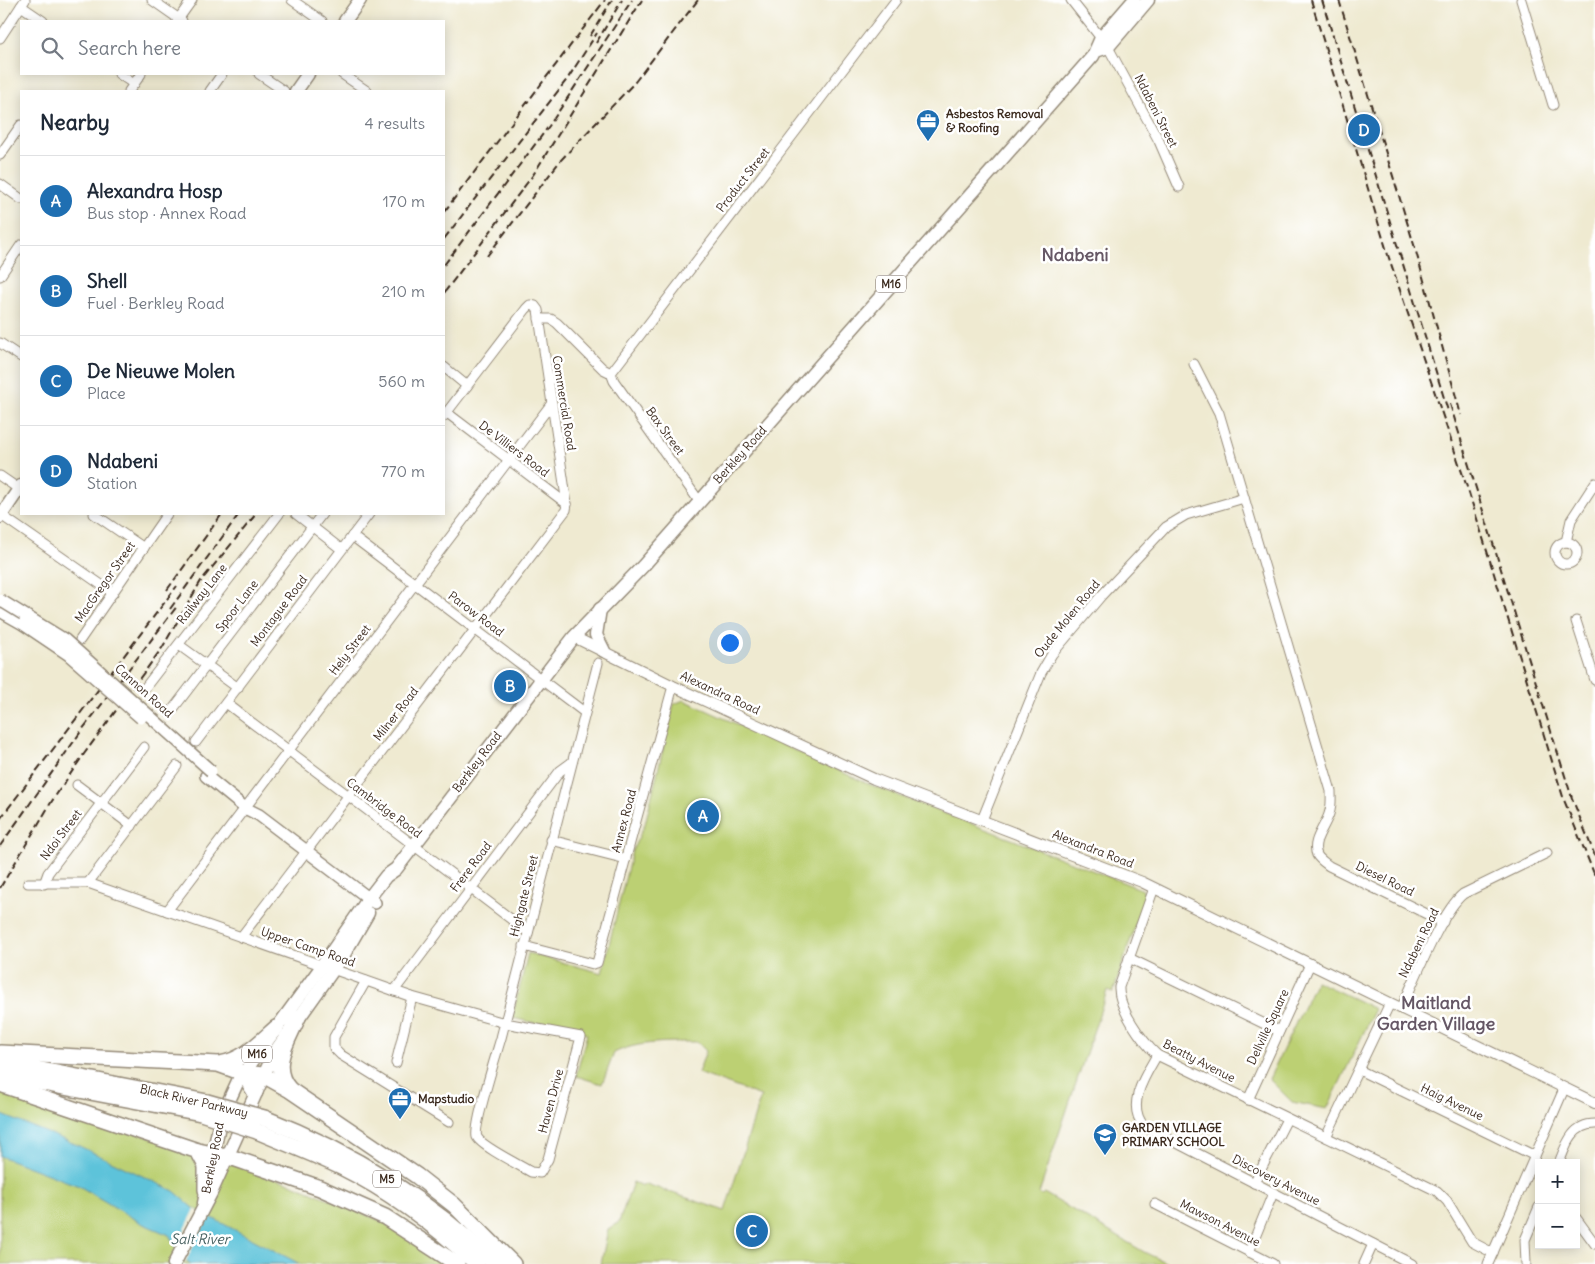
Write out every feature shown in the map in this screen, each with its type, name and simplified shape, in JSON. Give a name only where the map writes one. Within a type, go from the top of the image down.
[{"type":"highway","points":[[290,1090],[282,1082],[279,1066],[298,1017]]},
{"type":"highway","points":[[0,1053],[218,1064],[233,1062],[247,1054],[276,1028]]},
{"type":"highway","name":"Black River Parkway","points":[[0,1062],[204,1108],[260,1124],[344,1153],[409,1193],[478,1248],[495,1264]]},
{"type":"highway","points":[[218,1064],[243,1073],[263,1075],[290,1090],[417,1176],[454,1205],[513,1264]]},
{"type":"highway","points":[[243,1073],[255,1092]]},
{"type":"highway","name":"Black River Parkway","points":[[0,1075],[204,1108]]},
{"type":"highway","points":[[0,1084],[198,1151],[221,1155],[275,1171],[352,1202],[392,1222],[457,1264]]},
{"type":"highway","name":"Black River Parkway","points":[[260,1124],[342,1168],[417,1214],[477,1264]]},
{"type":"highway","points":[[198,1151],[206,1166],[204,1200]]},
{"type":"main road","points":[[346,20],[360,0]]},
{"type":"main road","name":"Berkley Road","points":[[1102,46],[1134,0]]},
{"type":"main road","name":"Berkley Road","points":[[174,1264],[204,1200],[221,1155],[280,1043],[372,900],[391,881],[396,869],[541,678],[574,636],[644,566],[1102,46],[1148,0]]},
{"type":"main road","points":[[297,90],[307,75]]},
{"type":"main road","points":[[1,516],[20,488]]},
{"type":"main road","name":"Cannon Road","points":[[0,600],[75,648],[209,773]]},
{"type":"main road","points":[[600,609],[596,635],[604,650]]},
{"type":"main road","name":"Cannon Road","points":[[0,611],[53,643],[259,815],[372,900]]},
{"type":"main road","name":"Berkley Road","points":[[221,1155],[217,1129],[223,1109],[243,1073],[276,1028],[328,968]]},
{"type":"street","points":[[152,0],[178,20]]},
{"type":"street","points":[[180,20],[192,0]]},
{"type":"street","points":[[292,0],[321,20]]},
{"type":"street","name":"Product Street","points":[[611,374],[896,0]]},
{"type":"street","name":"Ndabeni Street","points":[[1071,0],[1102,46],[1159,141],[1179,187]]},
{"type":"street","points":[[1521,0],[1553,105]]},
{"type":"street","points":[[0,38],[23,3],[42,20]]},
{"type":"street","points":[[121,75],[131,87],[140,75]]},
{"type":"street","points":[[211,90],[221,75]]},
{"type":"street","points":[[260,75],[283,90]]},
{"type":"street","points":[[343,75],[366,90]]},
{"type":"street","points":[[0,155],[20,126]]},
{"type":"street","points":[[0,184],[20,198]]},
{"type":"street","points":[[0,276],[20,246]]},
{"type":"street","name":"Commercial Road","points":[[467,386],[526,309],[530,305],[535,306],[539,319],[567,504]]},
{"type":"street","name":"Bax Street","points":[[539,319],[551,320],[557,323],[603,369],[611,374],[700,501]]},
{"type":"street","points":[[0,343],[20,356]]},
{"type":"street","points":[[1194,364],[1219,413],[1244,498]]},
{"type":"street","points":[[445,368],[467,386],[445,414]]},
{"type":"street","name":"Hely Street","points":[[167,911],[552,403]]},
{"type":"street","name":"De Villiers Road","points":[[445,414],[567,504]]},
{"type":"street","points":[[0,476],[20,488]]},
{"type":"street","points":[[1566,542],[1571,520],[1595,483]]},
{"type":"street","name":"Oude Molen Road","points":[[982,820],[1041,673],[1052,654],[1101,596],[1166,527],[1186,515],[1244,498]]},
{"type":"street","name":"Diesel Road","points":[[1244,498],[1331,791],[1332,804],[1318,837],[1316,847],[1318,857],[1329,866],[1443,922]]},
{"type":"street","name":"Milner Road","points":[[241,937],[476,630],[566,510],[567,504]]},
{"type":"street","points":[[95,515],[144,548]]},
{"type":"street","name":"MacGregor Street","points":[[80,640],[166,515]]},
{"type":"street","name":"Railway Lane","points":[[144,689],[278,515]]},
{"type":"street","points":[[297,515],[341,549]]},
{"type":"street","name":"Spoor Lane","points":[[170,713],[321,515]]},
{"type":"street","name":"Montague Road","points":[[196,742],[368,515]]},
{"type":"street","points":[[1,516],[113,593]]},
{"type":"street","name":"Parow Road","points":[[352,536],[584,712]]},
{"type":"street","points":[[1576,621],[1595,680]]},
{"type":"street","name":"Alexandra Road","points":[[574,636],[673,686],[874,778],[1154,888],[1595,1103]]},
{"type":"street","points":[[179,645],[238,688]]},
{"type":"street","name":"Highgate Street","points":[[543,1170],[540,1173],[531,1172],[480,1141],[476,1135],[598,663]]},
{"type":"street","name":"Annex Road","points":[[524,946],[593,964],[597,963],[673,686]]},
{"type":"street","name":"Cambridge Road","points":[[226,703],[528,932]]},
{"type":"street","name":"Ndoi Street","points":[[44,884],[48,873],[144,747]]},
{"type":"street","name":"Frere Road","points":[[394,991],[560,772],[571,763]]},
{"type":"street","points":[[88,883],[177,766]]},
{"type":"street","points":[[76,785],[132,826]]},
{"type":"street","points":[[551,840],[626,859]]},
{"type":"street","name":"Ndabeni Road","points":[[1401,1008],[1443,922],[1456,900],[1462,894],[1547,852]]},
{"type":"street","name":"Upper Camp Road","points":[[28,883],[88,883],[412,997],[505,1023],[581,1037]]},
{"type":"street","name":"Beatty Avenue","points":[[1154,888],[1129,958],[1119,994],[1142,1039],[1156,1055],[1437,1191],[1447,1201],[1472,1242],[1493,1253]]},
{"type":"street","points":[[1129,958],[1279,1031]]},
{"type":"street","name":"Dellville Square","points":[[1248,1100],[1310,964]]},
{"type":"street","points":[[366,981],[334,1037],[334,1048],[341,1055],[449,1122]]},
{"type":"street","points":[[396,1063],[412,997]]},
{"type":"street","points":[[1326,1137],[1390,1003]]},
{"type":"street","name":"Haven Drive","points":[[543,1170],[581,1037]]},
{"type":"street","name":"Discovery Avenue","points":[[1156,1055],[1138,1090],[1138,1117],[1144,1126],[1412,1264]]},
{"type":"street","name":"Haig Avenue","points":[[1358,1070],[1535,1156]]},
{"type":"street","points":[[1488,1264],[1564,1089]]},
{"type":"street","points":[[1254,1183],[1287,1119]]},
{"type":"street","points":[[1561,1159],[1573,1134],[1582,1127],[1595,1124]]},
{"type":"street","points":[[1249,1252],[1273,1193]]},
{"type":"street","name":"Mawson Avenue","points":[[1155,1204],[1272,1264]]},
{"type":"street","points":[[1526,1264],[1524,1246],[1535,1218]]},
{"type":"street","points":[[1580,1223],[1595,1244]]},
{"type":"street","points":[[1364,1264],[1373,1244]]},
{"type":"green space","points":[[684,700],[866,783],[1143,890],[1145,896],[1113,993],[1107,991],[1039,1193],[1042,1195],[1044,1193],[1144,1252],[1169,1264],[601,1264],[608,1229],[619,1222],[633,1182],[643,1186],[646,1184],[725,1211],[761,1096],[698,1073],[706,1051],[697,1042],[665,1042],[623,1049],[614,1053],[602,1084],[576,1076],[587,1034],[512,1018],[528,953],[602,973],[632,851],[645,824],[674,704]]},
{"type":"green space","points":[[1316,981],[1375,1009],[1327,1109],[1292,1102],[1269,1079]]},
{"type":"green space","points":[[0,1089],[293,1184],[381,1221],[448,1264],[0,1264]]},
{"type":"water","name":"Salt River","points":[[0,1114],[75,1144],[174,1191],[195,1209],[300,1264],[191,1264],[183,1258],[169,1235],[141,1223],[79,1186],[0,1156]]},
{"type":"pier","points":[[195,1209],[208,1216],[185,1263],[175,1249]]},
{"type":"railway","points":[[445,211],[605,0]]},
{"type":"railway","points":[[590,36],[612,0]]},
{"type":"railway","points":[[596,43],[622,0]]},
{"type":"railway","points":[[445,264],[549,126],[632,0]]},
{"type":"railway","points":[[445,292],[533,175],[642,0]]},
{"type":"railway","points":[[487,256],[560,161],[635,82],[698,0]]},
{"type":"railway","points":[[1311,0],[1388,255],[1469,493],[1564,800],[1595,876]]},
{"type":"railway","points":[[1322,0],[1448,411]]},
{"type":"railway","points":[[1339,0],[1415,248],[1461,415]]},
{"type":"railway","points":[[445,238],[568,78],[597,33]]},
{"type":"railway","points":[[1450,404],[1572,798],[1595,856]]},
{"type":"railway","points":[[167,590],[221,515]]},
{"type":"railway","points":[[170,609],[238,515]]},
{"type":"railway","points":[[0,888],[52,801],[162,648],[201,581],[255,515]]},
{"type":"railway","points":[[0,819],[177,586]]},
{"type":"railway","points":[[0,846],[82,730],[178,605]]},
{"type":"place","name":"Ndabeni","points":[[1364,130]]},
{"type":"place","name":"Asbestos Removal & Roofing","points":[[928,142]]},
{"type":"place","name":"Shell","points":[[510,686]]},
{"type":"place","name":"Alexandra Hosp","points":[[703,816]]},
{"type":"place","name":"Mapstudio","points":[[400,1120]]},
{"type":"place","name":"GARDEN VILLAGE PRIMARY SCHOOL","points":[[1105,1156]]},
{"type":"place","name":"De Nieuwe Molen","points":[[752,1231]]},
{"type":"district","name":"Ndabeni","points":[[1075,255]]},
{"type":"district","name":"Maitland Garden Village","points":[[1436,1013]]}]
